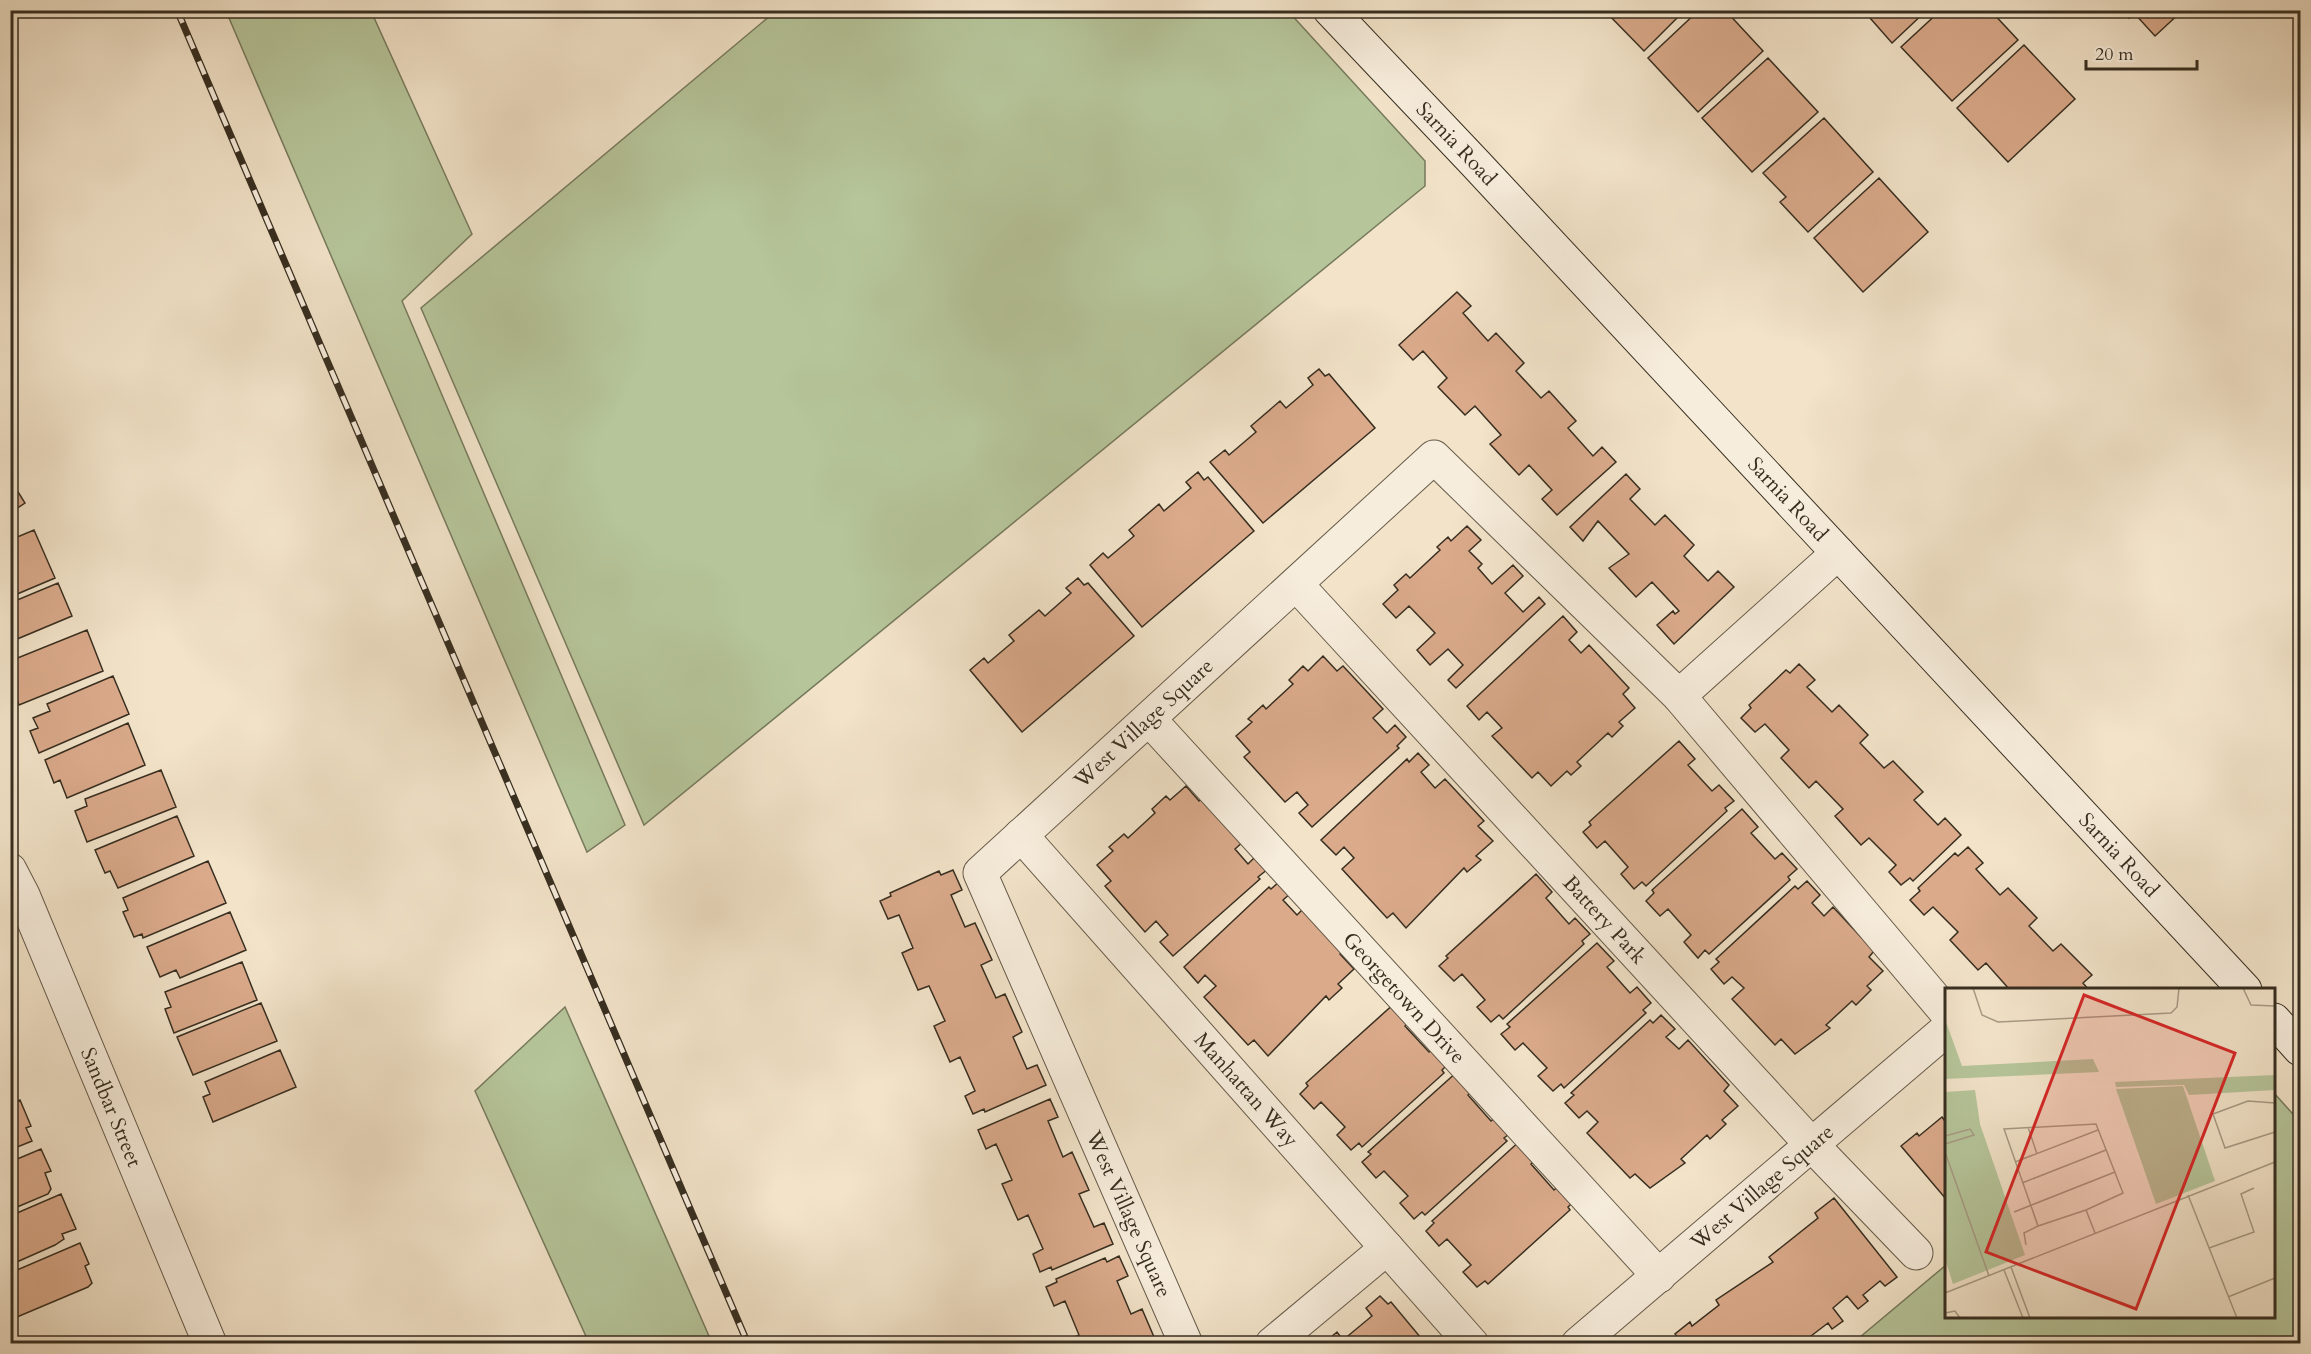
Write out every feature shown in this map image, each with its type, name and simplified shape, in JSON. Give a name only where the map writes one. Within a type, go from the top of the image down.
[{"type":"street","name":"Sarnia Road","points":[[1330,10],[2243,988]]},
{"type":"street","name":"West Village Square","points":[[1186,1344],[980,873],[1434,457],[1679,696],[1945,1010]]},
{"type":"street","points":[[1679,696],[1838,553]]},
{"type":"street","name":"Battery Park","points":[[1296,584],[1812,1145],[1916,1253]]},
{"type":"street","name":"Georgetown Drive","points":[[1149,718],[1659,1276]]},
{"type":"street","name":"Manhattan Way","points":[[1021,835],[1472,1344]]},
{"type":"street","name":"Sandbar Street","points":[[10,870],[28,905],[210,1344]]},
{"type":"street","points":[[2275,1021],[2301,1049]]},
{"type":"street","name":"West Village Square","points":[[1578,1344],[1945,1032]]},
{"type":"street","points":[[1272,1344],[1388,1248]]},
{"type":"green space","points":[[777,10],[1288,11],[1425,161],[1425,186],[644,825],[421,308]]},
{"type":"green space","points":[[226,11],[371,11],[472,234],[402,301],[625,825],[587,852]]},
{"type":"green space","points":[[565,1007],[712,1343],[589,1343],[475,1091]]},
{"type":"green space","points":[[2275,1094],[2300,1122],[2300,1343],[1853,1343],[1945,1266],[1945,1318],[2275,1318]]},
{"type":"building","points":[[1604,10],[1685,10],[1644,51]]},
{"type":"building","points":[[1699,10],[1725,10],[1763,51],[1698,112],[1648,58]]},
{"type":"building","points":[[1863,10],[1927,10],[1892,43]]},
{"type":"building","points":[[1941,10],[1990,10],[2018,40],[1952,101],[1901,47]]},
{"type":"building","points":[[2123,10],[2183,10],[2155,36],[2134,13],[2129,18]]},
{"type":"building","points":[[2024,45],[2075,99],[2008,162],[1957,108]]},
{"type":"building","points":[[1768,58],[1818,112],[1752,172],[1702,118]]},
{"type":"building","points":[[1824,118],[1873,172],[1808,232],[1780,202],[1786,197],[1763,173]]},
{"type":"building","points":[[1879,178],[1928,232],[1863,292],[1814,238]]},
{"type":"building","points":[[1457,292],[1471,306],[1463,313],[1488,341],[1496,333],[1524,363],[1516,371],[1541,398],[1549,391],[1576,421],[1568,428],[1593,456],[1602,447],[1616,462],[1557,515],[1542,499],[1552,490],[1529,465],[1519,475],[1490,444],[1501,435],[1475,406],[1465,415],[1438,387],[1447,378],[1423,351],[1413,360],[1399,345]]},
{"type":"building","points":[[1319,369],[1325,376],[1329,374],[1375,428],[1263,523],[1210,462],[1225,450],[1229,455],[1256,432],[1251,426],[1280,401],[1286,408],[1313,385],[1308,378]]},
{"type":"building","points":[[1198,472],[1204,480],[1208,477],[1254,531],[1142,627],[1090,565],[1103,553],[1108,558],[1134,536],[1129,530],[1159,504],[1164,511],[1191,488],[1186,482]]},
{"type":"building","points":[[1626,474],[1640,489],[1630,499],[1655,525],[1665,515],[1694,545],[1684,556],[1708,581],[1718,571],[1734,587],[1674,644],[1657,625],[1673,611],[1675,614],[1679,611],[1652,582],[1636,597],[1609,568],[1629,554],[1598,521],[1583,541],[1570,527]]},
{"type":"building","points":[[10,479],[25,503],[10,513]]},
{"type":"building","points":[[1467,526],[1481,540],[1469,551],[1482,564],[1478,568],[1492,584],[1513,565],[1523,576],[1505,593],[1523,612],[1539,597],[1545,604],[1456,688],[1448,680],[1463,665],[1448,649],[1430,665],[1417,650],[1435,633],[1409,606],[1396,618],[1383,604],[1398,590],[1394,585],[1406,574],[1410,578],[1440,550],[1437,547],[1448,537],[1451,541]]},
{"type":"building","points":[[34,530],[55,578],[10,597],[10,540]]},
{"type":"building","points":[[1078,578],[1084,585],[1088,583],[1134,636],[1022,732],[970,670],[984,658],[988,663],[1014,641],[1009,635],[1039,610],[1045,616],[1071,593],[1066,588]]},
{"type":"building","points":[[58,583],[72,616],[10,642],[10,603]]},
{"type":"building","points":[[1563,616],[1577,632],[1569,640],[1581,653],[1589,645],[1629,688],[1623,694],[1635,708],[1619,722],[1623,726],[1612,737],[1608,733],[1577,762],[1581,766],[1571,775],[1567,771],[1551,786],[1538,772],[1532,778],[1492,736],[1502,728],[1487,712],[1479,720],[1467,706]]},
{"type":"building","points":[[87,630],[103,671],[19,705],[14,692],[10,694],[10,661]]},
{"type":"building","points":[[1323,656],[1337,671],[1343,666],[1383,709],[1373,718],[1387,733],[1395,725],[1406,737],[1397,746],[1399,748],[1312,827],[1299,813],[1308,805],[1297,792],[1285,802],[1244,757],[1250,752],[1236,736],[1252,722],[1248,719],[1263,705],[1266,709],[1293,684],[1289,680],[1303,666],[1308,671]]},
{"type":"building","points":[[1799,664],[1815,680],[1807,687],[1832,712],[1839,705],[1868,735],[1860,743],[1884,768],[1893,761],[1923,792],[1914,800],[1938,825],[1945,818],[1961,835],[1913,881],[1910,878],[1901,885],[1889,872],[1896,865],[1869,838],[1861,845],[1835,816],[1843,809],[1816,781],[1809,788],[1781,758],[1789,750],[1765,724],[1755,732],[1741,718],[1751,708],[1749,705],[1786,670],[1790,673]]},
{"type":"building","points":[[113,676],[129,714],[39,753],[30,731],[38,728],[33,718],[50,711],[47,704]]},
{"type":"building","points":[[128,723],[145,765],[67,798],[60,780],[54,783],[45,760]]},
{"type":"building","points":[[1679,741],[1695,759],[1688,765],[1712,791],[1719,785],[1734,801],[1725,808],[1727,811],[1646,886],[1642,882],[1634,889],[1621,874],[1628,867],[1605,841],[1597,848],[1583,832],[1591,825],[1589,822]]},
{"type":"building","points":[[1418,753],[1429,765],[1421,772],[1435,788],[1445,779],[1484,821],[1478,826],[1493,841],[1476,856],[1481,860],[1467,872],[1464,868],[1406,928],[1393,913],[1387,918],[1342,869],[1354,858],[1344,847],[1336,855],[1321,840],[1407,759],[1409,762]]},
{"type":"building","points":[[161,770],[176,807],[87,842],[75,811],[87,806],[85,799]]},
{"type":"building","points":[[1186,786],[1199,801],[1205,796],[1245,840],[1235,849],[1248,864],[1256,856],[1268,869],[1258,877],[1260,879],[1173,956],[1160,942],[1168,935],[1156,921],[1145,932],[1105,886],[1111,881],[1097,865],[1113,851],[1109,847],[1124,834],[1128,838],[1155,813],[1152,809],[1166,796],[1170,800]]},
{"type":"building","points":[[1742,809],[1758,827],[1751,833],[1775,859],[1782,853],[1797,869],[1788,877],[1790,880],[1709,954],[1705,950],[1698,958],[1684,942],[1691,935],[1668,909],[1660,916],[1646,901],[1654,893],[1652,890]]},
{"type":"building","points":[[177,816],[194,856],[118,888],[110,871],[105,873],[95,850]]},
{"type":"building","points":[[1968,847],[1983,863],[1976,869],[2000,895],[2008,888],[2037,918],[2029,926],[2053,951],[2061,944],[2092,975],[2083,983],[2087,988],[2008,988],[1986,963],[1978,970],[1950,940],[1958,932],[1933,907],[1924,915],[1910,900],[1920,891],[1918,888],[1955,853],[1958,856]]},
{"type":"building","points":[[208,861],[226,903],[143,938],[142,934],[134,937],[123,912],[128,910],[123,898]]},
{"type":"building","points":[[953,870],[962,890],[951,895],[965,927],[975,923],[992,960],[981,965],[996,998],[1005,994],[1022,1032],[1013,1037],[1027,1069],[1037,1065],[1046,1085],[985,1112],[984,1109],[973,1114],[965,1096],[975,1091],[960,1057],[950,1062],[934,1026],[945,1021],[929,986],[918,990],[902,953],[913,948],[899,915],[888,919],[880,901],[891,896],[890,893],[939,871],[941,875]]},
{"type":"building","points":[[1536,874],[1552,892],[1546,898],[1569,924],[1575,918],[1590,934],[1582,941],[1584,944],[1503,1019],[1499,1015],[1491,1022],[1477,1007],[1485,1000],[1462,974],[1454,981],[1439,966],[1448,958],[1446,956]]},
{"type":"building","points":[[1280,881],[1291,893],[1283,900],[1297,915],[1306,906],[1346,949],[1340,954],[1354,969],[1338,984],[1342,988],[1329,1000],[1326,996],[1268,1056],[1254,1040],[1248,1045],[1204,997],[1216,986],[1205,975],[1198,983],[1184,967],[1269,887],[1271,889]]},
{"type":"building","points":[[1807,881],[1820,895],[1812,903],[1824,916],[1833,907],[1874,951],[1869,957],[1883,971],[1867,986],[1871,990],[1856,1005],[1852,1001],[1826,1025],[1830,1028],[1795,1054],[1781,1039],[1775,1045],[1732,999],[1744,988],[1732,977],[1724,984],[1711,969],[1719,962],[1716,959],[1795,886],[1798,889]]},
{"type":"building","points":[[230,912],[246,950],[180,978],[176,970],[160,977],[147,947]]},
{"type":"building","points":[[1597,943],[1614,961],[1607,967],[1630,993],[1637,987],[1651,1003],[1643,1010],[1646,1013],[1564,1088],[1561,1084],[1553,1091],[1538,1076],[1547,1068],[1523,1043],[1515,1050],[1501,1034],[1510,1027],[1507,1024]]},
{"type":"building","points":[[242,962],[257,1000],[174,1033],[165,1009],[171,1007],[165,992]]},
{"type":"building","points":[[1396,1002],[1412,1020],[1405,1026],[1429,1052],[1436,1046],[1450,1062],[1442,1070],[1444,1073],[1362,1147],[1359,1143],[1351,1150],[1337,1135],[1345,1127],[1321,1102],[1314,1109],[1300,1094],[1308,1086],[1306,1083]]},
{"type":"building","points":[[261,1003],[277,1041],[193,1075],[177,1037]]},
{"type":"building","points":[[1661,1015],[1675,1029],[1666,1037],[1679,1049],[1688,1040],[1729,1085],[1724,1091],[1738,1106],[1722,1120],[1726,1124],[1710,1139],[1707,1135],[1681,1159],[1685,1163],[1650,1188],[1635,1174],[1630,1178],[1587,1133],[1598,1122],[1587,1111],[1579,1118],[1565,1103],[1574,1095],[1571,1093],[1650,1020],[1653,1023]]},
{"type":"building","points":[[280,1050],[296,1087],[213,1122],[203,1097],[210,1094],[205,1082]]},
{"type":"building","points":[[1458,1071],[1475,1089],[1468,1095],[1491,1121],[1498,1115],[1513,1131],[1504,1138],[1507,1141],[1425,1215],[1422,1212],[1414,1219],[1400,1203],[1408,1196],[1384,1171],[1376,1178],[1362,1162],[1371,1154],[1368,1152]]},
{"type":"building","points":[[1050,1099],[1058,1117],[1048,1121],[1063,1157],[1072,1152],[1089,1190],[1079,1194],[1094,1227],[1104,1223],[1113,1244],[1052,1270],[1051,1267],[1040,1272],[1033,1254],[1043,1249],[1028,1215],[1018,1220],[1002,1184],[1012,1180],[996,1144],[986,1149],[978,1130]]},
{"type":"building","points":[[20,1100],[31,1126],[26,1128],[32,1141],[10,1150],[10,1104]]},
{"type":"building","points":[[1942,1117],[1945,1121],[1945,1198],[1901,1146],[1917,1133],[1919,1136]]},
{"type":"building","points":[[1522,1139],[1538,1158],[1531,1164],[1554,1190],[1562,1183],[1576,1199],[1568,1207],[1570,1210],[1488,1284],[1485,1281],[1477,1287],[1463,1272],[1471,1265],[1447,1239],[1439,1246],[1426,1231],[1434,1223],[1432,1221]]},
{"type":"building","points":[[41,1149],[51,1171],[45,1173],[51,1189],[48,1194],[10,1210],[10,1162]]},
{"type":"building","points":[[61,1194],[76,1229],[62,1234],[64,1239],[55,1245],[10,1265],[10,1216]]},
{"type":"building","points":[[1834,1198],[1897,1277],[1885,1286],[1880,1281],[1863,1295],[1868,1301],[1858,1309],[1847,1296],[1833,1308],[1843,1321],[1832,1329],[1828,1323],[1811,1336],[1815,1344],[1801,1344],[1797,1338],[1790,1344],[1682,1344],[1675,1334],[1690,1322],[1692,1326],[1719,1305],[1716,1300],[1773,1262],[1769,1257],[1818,1218],[1815,1213]]},
{"type":"building","points":[[80,1243],[89,1264],[85,1266],[92,1283],[88,1287],[17,1317],[10,1301],[10,1273]]},
{"type":"building","points":[[1119,1256],[1128,1276],[1117,1281],[1131,1314],[1142,1309],[1157,1344],[1070,1344],[1068,1340],[1079,1335],[1065,1301],[1054,1306],[1046,1287],[1057,1282],[1056,1279],[1105,1258],[1107,1262]]},
{"type":"building","points":[[1380,1296],[1388,1304],[1391,1302],[1426,1344],[1323,1344],[1337,1332],[1343,1340],[1372,1316],[1366,1308]]},
{"type":"railway","points":[[177,10],[748,1344]]}]
